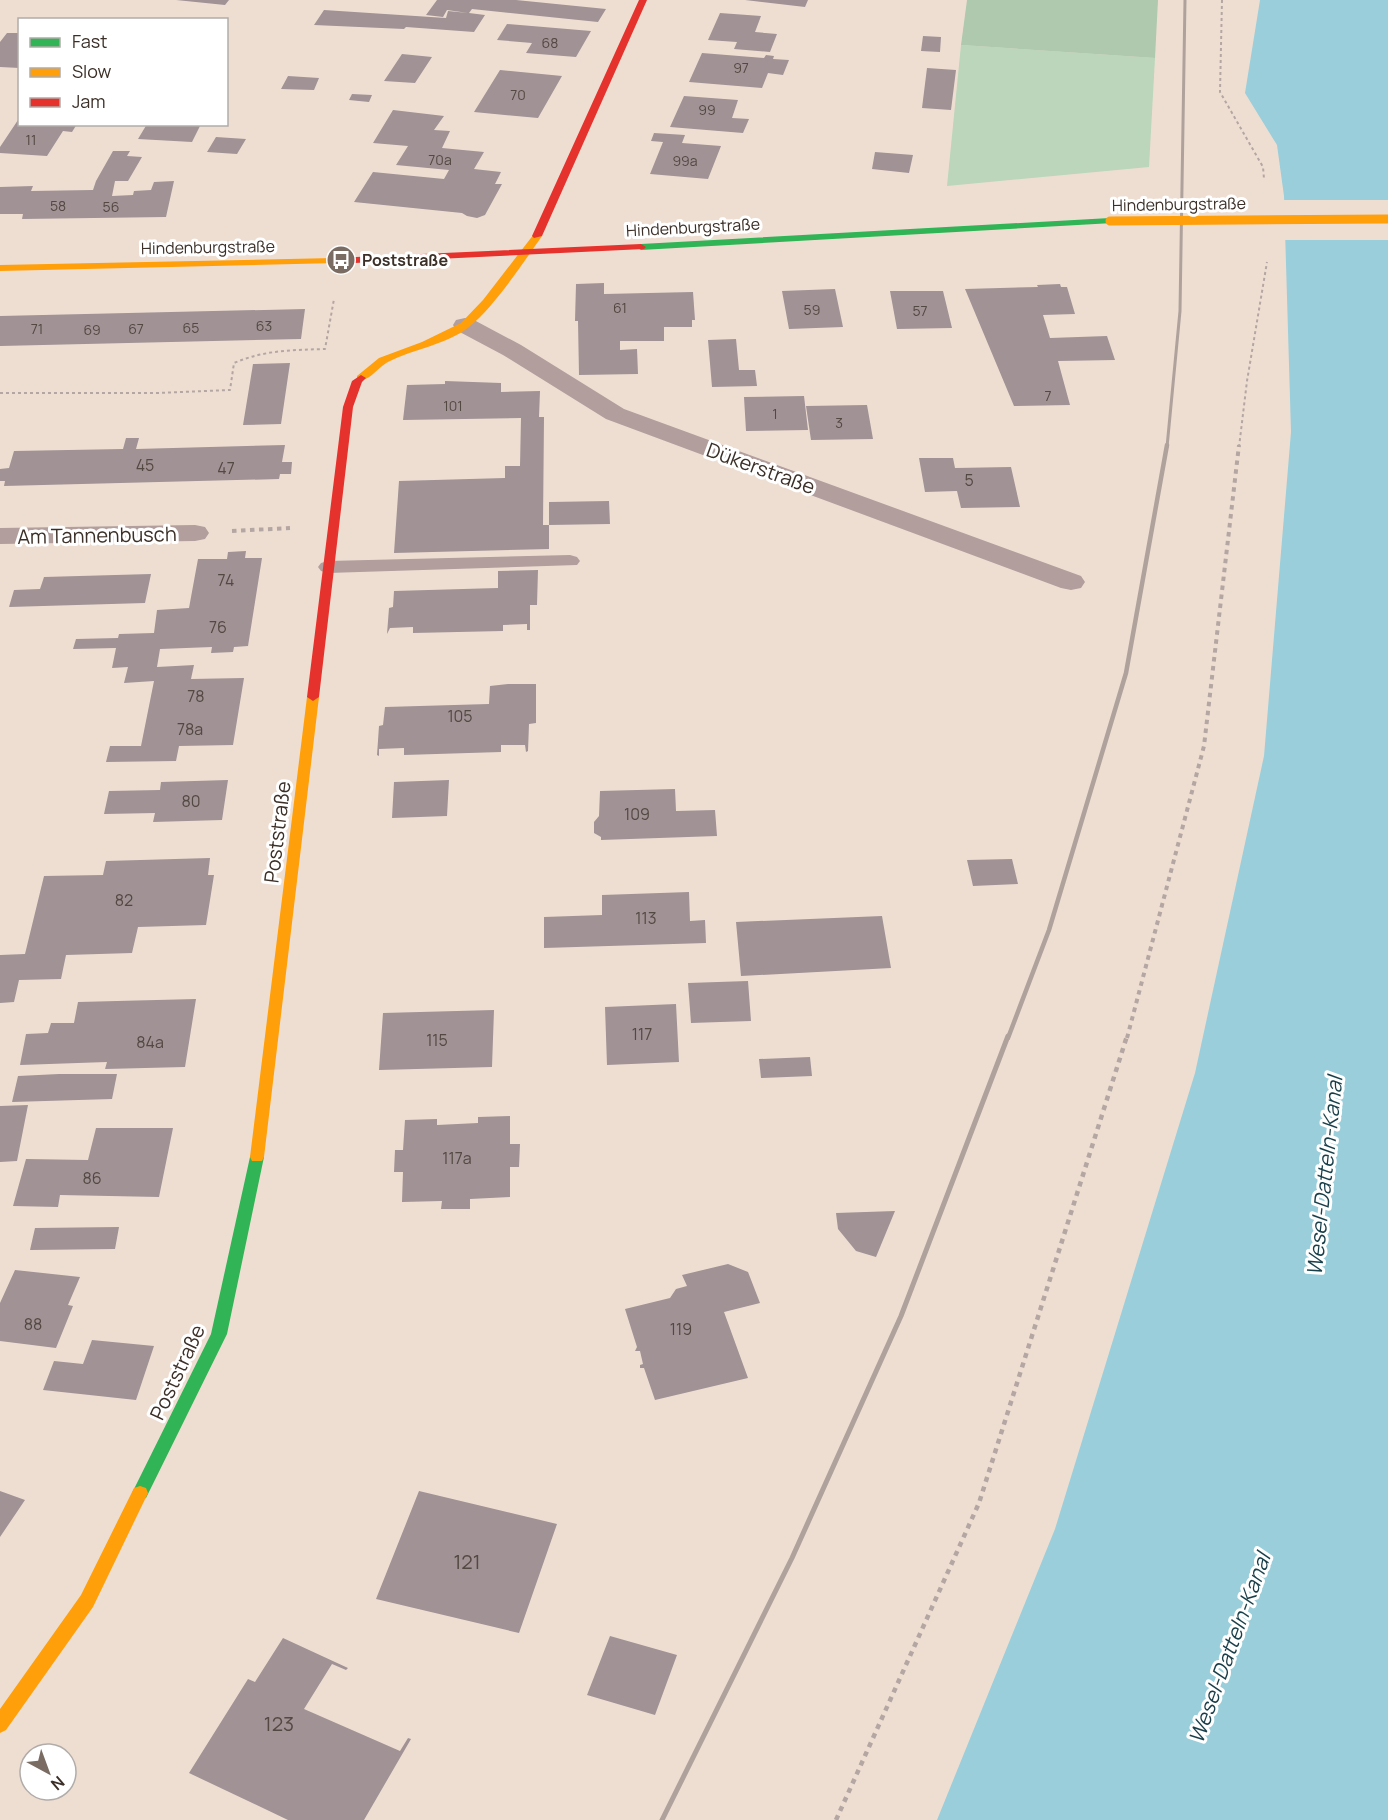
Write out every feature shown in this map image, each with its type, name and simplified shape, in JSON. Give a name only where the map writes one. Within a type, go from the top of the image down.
[{"type":"street","name":"Poststraße","points":[[0,1724],[87,1602],[219,1334],[258,1152],[348,407],[357,381],[383,360],[426,344],[465,325],[487,302],[537,237],[643,0]]},
{"type":"street","name":"Hindenburgstraße","points":[[0,268],[393,260],[1110,221],[1388,219]]},
{"type":"street","name":"Dükerstraße","points":[[465,325],[512,350],[615,414],[1071,582]]},
{"type":"street","name":"Am Tannenbusch","points":[[0,536],[195,534]]},
{"type":"lane","points":[[328,567],[570,561]]},
{"type":"path","points":[[1222,0],[1220,92],[1263,167],[1264,190]]},
{"type":"path","points":[[836,1820],[979,1503],[1134,1015],[1204,746],[1247,381],[1268,258]]},
{"type":"path","points":[[0,393],[158,393],[230,390],[234,363],[247,357],[273,350],[325,349],[335,296]]},
{"type":"path","points":[[195,534],[333,526]]},
{"type":"green space","points":[[967,0],[1158,0],[1155,58],[961,45]]},
{"type":"green space","points":[[961,45],[1155,58],[1149,167],[947,186]]},
{"type":"water","name":"Wesel-Datteln-Kanal","points":[[1260,0],[1388,0],[1388,1820],[937,1820],[1055,1529],[1195,1073],[1264,756],[1291,432],[1284,196],[1277,145],[1245,93]]},
{"type":"pier","points":[[1282,200],[1388,200],[1388,240],[1283,240]]},
{"type":"building","points":[[176,0],[229,0],[225,5]]},
{"type":"building","points":[[437,0],[516,0],[606,9],[598,22],[472,9],[469,13],[485,15],[474,32],[406,27],[404,29],[314,25],[324,10],[446,18],[448,11],[468,13],[447,10],[443,17],[426,15]]},
{"type":"building","points":[[745,0],[808,0],[805,7]]},
{"type":"building","points":[[720,13],[761,16],[755,32],[777,34],[770,52],[734,49],[737,42],[708,40]]},
{"type":"building","points":[[507,24],[591,31],[576,57],[526,53],[532,43],[497,40]]},
{"type":"building","points":[[7,33],[18,33],[18,68],[0,67],[0,42]]},
{"type":"building","points":[[923,36],[941,37],[940,52],[921,51]]},
{"type":"building","points":[[702,53],[764,58],[766,55],[774,56],[773,59],[789,60],[783,75],[768,73],[762,88],[689,82]]},
{"type":"building","points":[[402,54],[432,57],[415,83],[384,81]]},
{"type":"building","points":[[927,68],[956,70],[951,110],[922,108]]},
{"type":"building","points":[[500,70],[562,76],[538,118],[474,112]]},
{"type":"building","points":[[288,76],[319,78],[314,90],[281,89]]},
{"type":"building","points":[[352,94],[372,95],[369,102],[349,100]]},
{"type":"building","points":[[684,96],[738,100],[732,118],[749,119],[743,133],[670,127]]},
{"type":"building","points":[[393,110],[444,116],[434,130],[450,131],[442,148],[484,152],[474,169],[501,172],[495,184],[502,184],[485,215],[477,218],[462,213],[354,202],[373,172],[444,179],[449,170],[396,165],[408,146],[373,143]]},
{"type":"building","points":[[18,120],[18,126],[76,126],[72,132],[63,131],[47,156],[0,153],[0,147]]},
{"type":"building","points":[[146,126],[200,126],[192,142],[138,139]]},
{"type":"building","points":[[654,133],[685,135],[682,143],[721,146],[708,179],[650,174],[663,142],[651,141]]},
{"type":"building","points":[[216,137],[246,139],[237,154],[207,152]]},
{"type":"building","points":[[113,151],[130,151],[127,156],[142,157],[128,181],[115,181],[112,196],[133,195],[134,191],[151,190],[154,182],[174,181],[166,217],[22,219],[23,214],[0,214],[0,187],[33,186],[31,191],[93,190]]},
{"type":"building","points":[[875,152],[913,155],[909,173],[872,169]]},
{"type":"building","points":[[604,283],[604,294],[693,292],[695,320],[692,320],[692,327],[664,327],[664,341],[620,341],[620,350],[637,349],[638,374],[579,375],[578,321],[575,321],[576,284]]},
{"type":"building","points":[[1060,284],[1061,287],[1067,287],[1075,314],[1043,315],[1050,338],[1107,336],[1115,360],[1058,361],[1070,405],[1014,406],[965,289],[1038,287],[1037,285]]},
{"type":"building","points":[[835,289],[843,327],[789,329],[782,291]]},
{"type":"building","points":[[890,291],[943,291],[952,328],[897,329]]},
{"type":"building","points":[[305,309],[301,339],[0,346],[0,316]]},
{"type":"building","points":[[736,339],[739,370],[755,370],[757,386],[712,387],[708,340]]},
{"type":"building","points":[[290,363],[281,424],[243,425],[253,364]]},
{"type":"building","points":[[445,381],[501,383],[501,392],[540,391],[539,417],[544,417],[543,525],[549,525],[549,549],[394,553],[399,481],[505,478],[505,466],[520,466],[521,418],[403,420],[407,385],[445,384]]},
{"type":"building","points":[[804,396],[808,430],[746,431],[744,397]]},
{"type":"building","points":[[867,405],[873,439],[811,440],[806,406]]},
{"type":"building","points":[[126,438],[139,438],[136,449],[285,445],[282,462],[292,462],[291,474],[280,474],[279,479],[4,486],[5,481],[0,481],[0,469],[9,468],[14,451],[123,449]]},
{"type":"building","points":[[919,458],[953,458],[955,468],[1011,467],[1020,507],[961,508],[957,491],[925,492]]},
{"type":"building","points":[[609,501],[610,524],[549,525],[549,502]]},
{"type":"building","points":[[246,551],[245,558],[262,558],[248,646],[234,647],[233,652],[211,653],[212,647],[160,649],[157,667],[194,665],[191,679],[244,678],[233,745],[179,746],[176,761],[106,762],[110,746],[141,746],[154,681],[124,683],[128,667],[112,668],[116,648],[73,649],[76,639],[118,638],[119,634],[154,633],[157,610],[189,608],[198,559],[227,559],[228,552]]},
{"type":"building","points":[[538,570],[537,605],[530,605],[530,630],[527,630],[527,624],[503,625],[503,631],[413,633],[413,627],[390,628],[387,634],[389,608],[393,607],[394,591],[498,588],[498,571]]},
{"type":"building","points":[[151,574],[145,603],[9,607],[14,590],[40,589],[44,577]]},
{"type":"building","points":[[536,684],[536,723],[529,724],[528,751],[526,752],[525,745],[501,745],[501,752],[404,755],[404,748],[379,749],[379,756],[377,755],[379,726],[383,725],[385,707],[489,704],[490,686]]},
{"type":"building","points":[[228,780],[222,820],[153,822],[155,813],[104,814],[109,791],[160,790],[161,782]]},
{"type":"building","points":[[449,780],[447,816],[392,818],[394,782]]},
{"type":"building","points":[[675,789],[676,811],[715,810],[717,836],[601,840],[601,837],[594,833],[594,822],[599,816],[600,791]]},
{"type":"building","points":[[210,858],[208,875],[214,875],[206,925],[138,927],[132,953],[66,955],[61,979],[19,980],[14,1002],[0,1003],[0,955],[25,954],[44,876],[103,875],[106,861]]},
{"type":"building","points":[[1012,859],[1018,884],[973,886],[967,860]]},
{"type":"building","points":[[689,892],[690,921],[705,920],[706,943],[544,948],[544,917],[602,915],[602,895]]},
{"type":"building","points":[[882,916],[891,968],[741,976],[736,922]]},
{"type":"building","points":[[748,981],[751,1021],[691,1023],[688,983]]},
{"type":"building","points":[[196,999],[185,1067],[105,1069],[107,1062],[20,1065],[26,1034],[48,1033],[51,1023],[74,1023],[78,1002]]},
{"type":"building","points":[[676,1004],[679,1062],[607,1065],[605,1007]]},
{"type":"building","points":[[494,1010],[492,1067],[379,1070],[383,1013]]},
{"type":"building","points":[[810,1057],[812,1076],[761,1078],[759,1059]]},
{"type":"building","points":[[117,1074],[112,1099],[12,1102],[18,1076]]},
{"type":"building","points":[[28,1105],[17,1161],[0,1162],[0,1106]]},
{"type":"building","points":[[510,1116],[510,1144],[520,1144],[519,1167],[510,1167],[510,1197],[470,1199],[470,1209],[441,1209],[442,1201],[402,1202],[403,1172],[394,1172],[395,1150],[403,1150],[405,1120],[437,1119],[437,1125],[478,1123],[478,1117]]},
{"type":"building","points":[[96,1128],[173,1128],[159,1197],[60,1195],[58,1207],[13,1206],[26,1159],[88,1160]]},
{"type":"building","points":[[895,1211],[876,1257],[856,1251],[838,1229],[836,1213]]},
{"type":"building","points":[[119,1227],[115,1249],[30,1250],[35,1228]]},
{"type":"building","points":[[728,1264],[748,1272],[760,1303],[724,1312],[748,1378],[655,1400],[644,1368],[640,1368],[643,1364],[640,1351],[635,1351],[637,1347],[625,1309],[670,1298],[676,1289],[687,1286],[682,1275]]},
{"type":"building","points":[[15,1270],[80,1277],[68,1305],[73,1306],[56,1348],[0,1341],[0,1303]]},
{"type":"building","points":[[92,1340],[154,1346],[136,1400],[43,1390],[54,1361],[83,1364]]},
{"type":"building","points":[[0,1491],[25,1500],[0,1537]]},
{"type":"building","points":[[419,1491],[557,1524],[519,1633],[376,1599]]},
{"type":"building","points":[[610,1636],[677,1655],[655,1715],[587,1695]]},
{"type":"building","points":[[283,1638],[348,1668],[346,1670],[332,1664],[304,1709],[400,1751],[408,1738],[411,1739],[364,1820],[288,1820],[189,1773],[248,1679],[255,1682]]},
{"type":"railway","points":[[1167,447],[1180,311],[1185,0]]},
{"type":"railway","points":[[1008,1038],[1049,930],[1126,673],[1167,445]]},
{"type":"railway","points":[[662,1820],[792,1558],[901,1316],[1008,1036]]},
{"type":"traffic: fast","points":[[641,247],[1110,221]]},
{"type":"traffic: fast","points":[[140,1493],[219,1334],[257,1157]]},
{"type":"traffic: slow","points":[[1110,221],[1388,219]]},
{"type":"traffic: slow","points":[[361,378],[383,360],[426,344],[465,325],[487,302],[537,236]]},
{"type":"traffic: slow","points":[[0,268],[334,261]]},
{"type":"traffic: slow","points":[[257,1157],[313,697]]},
{"type":"traffic: slow","points":[[0,1724],[87,1601],[140,1493]]},
{"type":"traffic: jam","points":[[537,236],[643,0]]},
{"type":"traffic: jam","points":[[334,261],[641,247]]},
{"type":"traffic: jam","points":[[313,697],[348,407],[357,381],[361,378]]},
{"type":"place","name":"Poststraße","points":[[341,260]]}]
